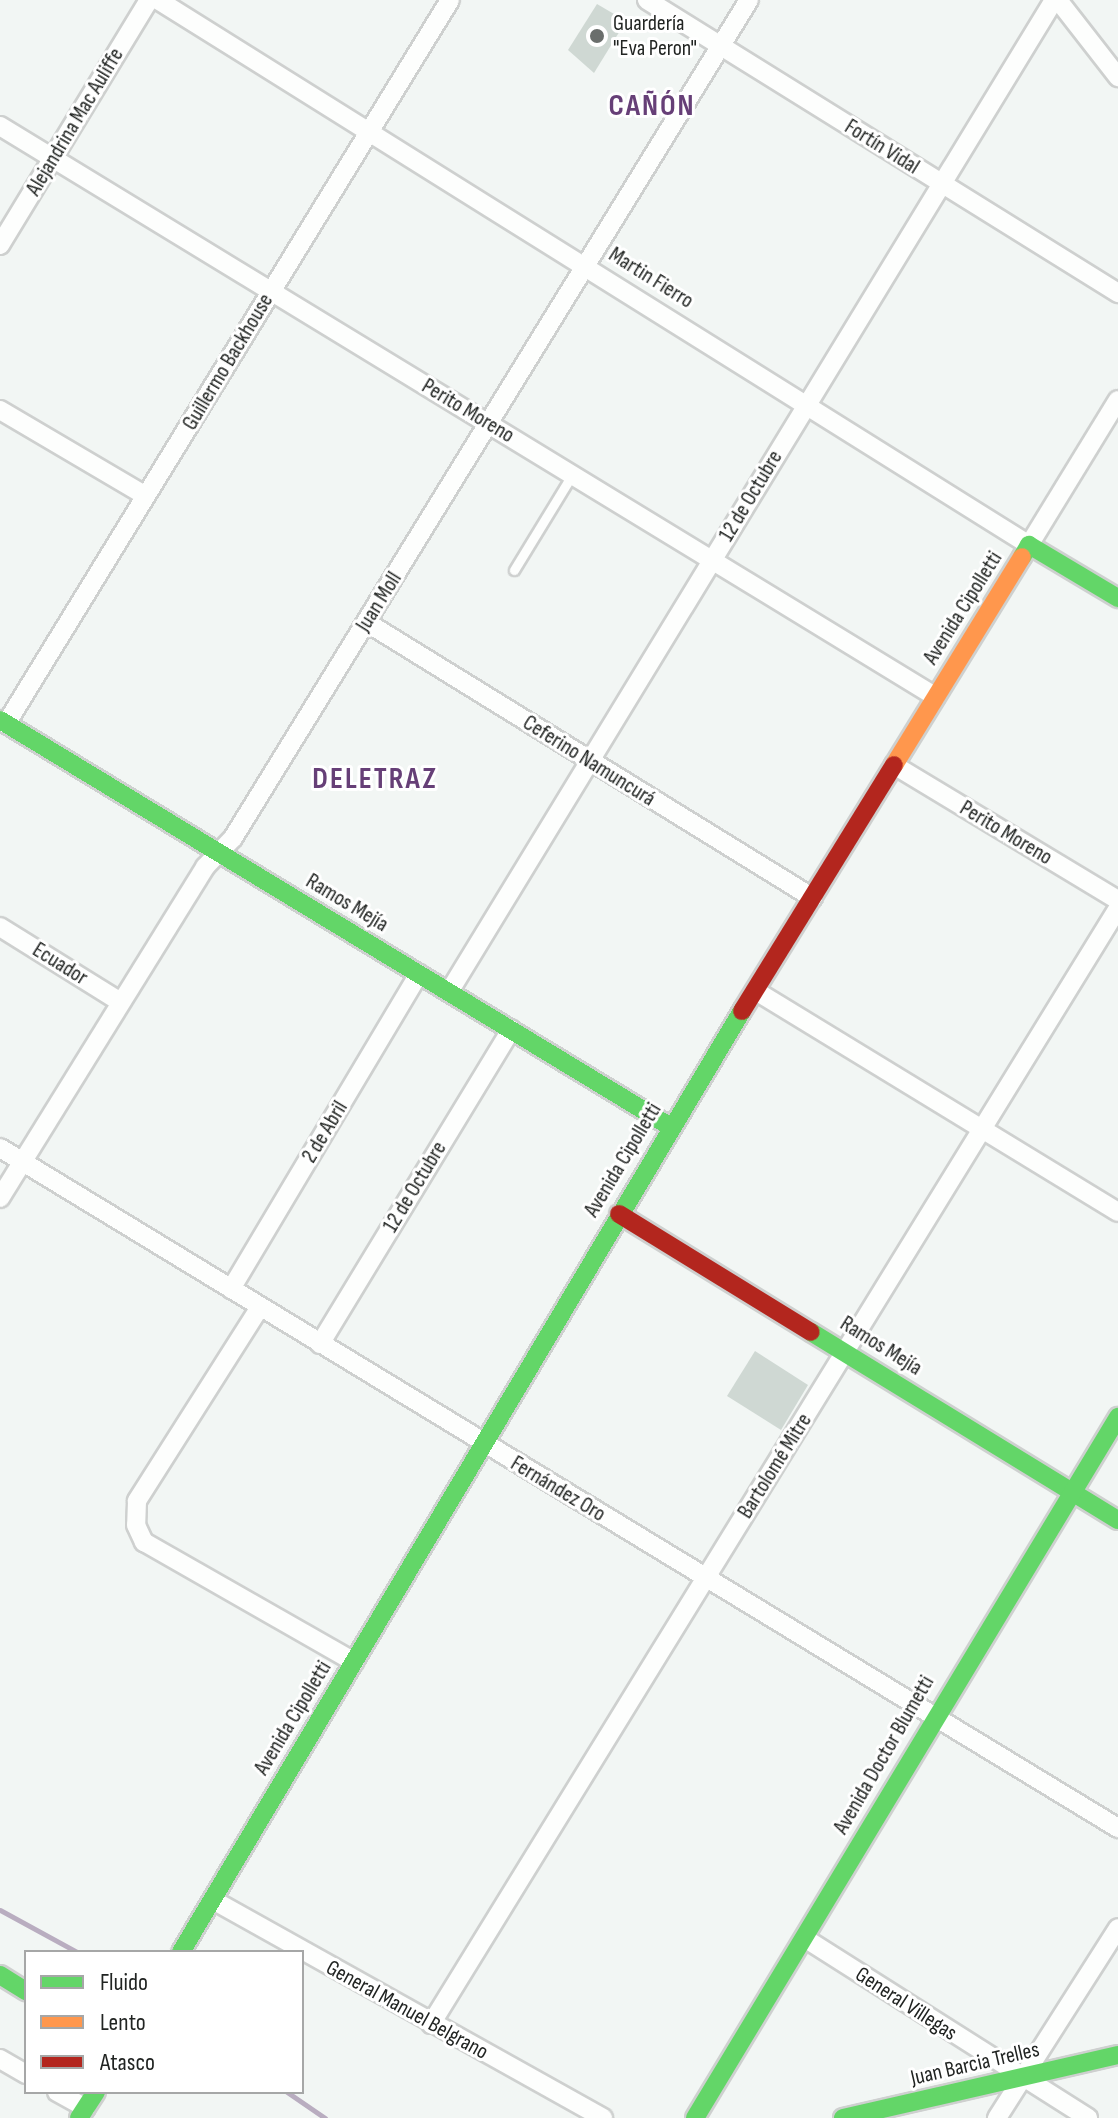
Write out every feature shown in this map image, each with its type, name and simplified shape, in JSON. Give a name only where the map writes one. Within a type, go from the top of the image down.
[{"type":"street","name":"Alejandrina Mac Auliffe","points":[[0,245],[149,0]]},
{"type":"street","name":"Martin Fierro","points":[[158,0],[1118,598]]},
{"type":"street","name":"Guillermo Backhouse","points":[[3,722],[146,496],[450,0]]},
{"type":"street","name":"Fortín Vidal","points":[[647,0],[1118,293]]},
{"type":"street","name":"Juan Moll","points":[[0,1198],[119,1001],[205,867],[219,854],[366,622],[749,0]]},
{"type":"street","points":[[1056,0],[1118,77]]},
{"type":"street","name":"12 de Octubre","points":[[449,992],[1056,0]]},
{"type":"street","name":"Perito Moreno","points":[[0,126],[936,697]]},
{"type":"street","name":"Avenida Cipolletti","points":[[182,1950],[671,1127],[1118,400]]},
{"type":"street","points":[[0,410],[146,496]]},
{"type":"street","name":"Ceferino Namuncurá","points":[[366,622],[813,898]]},
{"type":"street","name":"Ramos Mejía","points":[[3,722],[671,1127]]},
{"type":"street","name":"Perito Moreno","points":[[894,765],[1118,900]]},
{"type":"street","name":"Bartolomé Mitre","points":[[431,2024],[1118,908]]},
{"type":"street","name":"Ecuador","points":[[0,927],[119,1001]]},
{"type":"street","name":"2 de Abril","points":[[231,1289],[419,974]]},
{"type":"street","points":[[756,991],[1118,1212]]},
{"type":"street","name":"12 de Octubre","points":[[320,1344],[511,1030]]},
{"type":"street","name":"Fernández Oro","points":[[0,1148],[1118,1828]]},
{"type":"street","name":"Ramos Mejía","points":[[619,1214],[1118,1520]]},
{"type":"street","points":[[260,1307],[137,1501],[136,1525],[144,1542],[354,1662]]},
{"type":"street","name":"Avenida Doctor Blumetti","points":[[695,2118],[806,1939],[934,1715],[1118,1417]]},
{"type":"street","name":"General Manuel Belgrano","points":[[213,1900],[301,1950]]},
{"type":"street","points":[[997,2118],[1118,1928]]},
{"type":"street","name":"General Villegas","points":[[806,1939],[1021,2079],[1088,2118]]},
{"type":"street","name":"General Manuel Belgrano","points":[[304,1952],[603,2118]]},
{"type":"street","points":[[0,1975],[24,1990]]},
{"type":"street","name":"Juan Barcia Trelles","points":[[843,2118],[1118,2055]]},
{"type":"street","points":[[0,2059],[24,2073]]},
{"type":"street","points":[[61,2094],[87,2106]]},
{"type":"lane","points":[[514,570],[572,475]]},
{"type":"building","name":"Guardería \"Eva Peron\"","points":[[597,4],[626,21],[594,73],[568,50]]},
{"type":"building","points":[[755,1351],[808,1385],[781,1430],[727,1396]]},
{"type":"waterway","points":[[0,1910],[73,1950]]},
{"type":"waterway","points":[[290,2094],[325,2118]]},
{"type":"traffic: fast","points":[[1022,557],[1029,545],[1118,598]]},
{"type":"traffic: fast","points":[[0,720],[671,1127]]},
{"type":"traffic: fast","points":[[182,1950],[742,1011]]},
{"type":"traffic: fast","points":[[811,1332],[1118,1520]]},
{"type":"traffic: fast","points":[[695,2118],[1118,1417]]},
{"type":"traffic: fast","points":[[0,1975],[24,1990]]},
{"type":"traffic: fast","points":[[843,2118],[1118,2055]]},
{"type":"traffic: fast","points":[[79,2118],[95,2094]]},
{"type":"traffic: slow","points":[[894,765],[1022,557]]},
{"type":"traffic: jam","points":[[742,1011],[894,765]]},
{"type":"traffic: jam","points":[[619,1214],[811,1332]]},
{"type":"place","name":"Guardería \"Eva Peron\"","points":[[597,36]]},
{"type":"district","name":"CAÑÓN","points":[[652,106]]},
{"type":"district","name":"DELETRAZ","points":[[375,779]]}]
